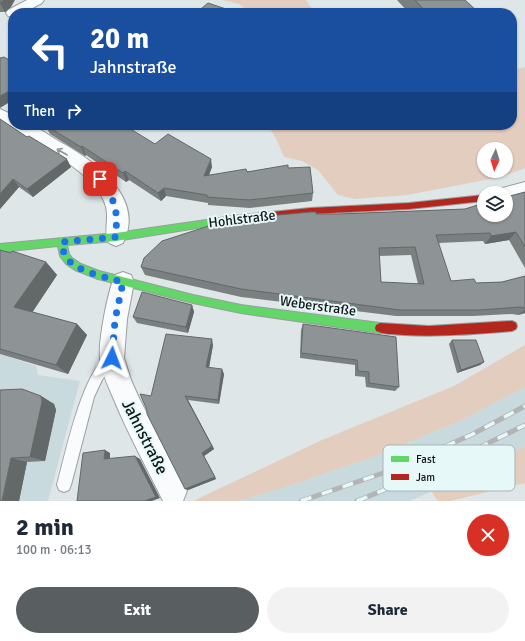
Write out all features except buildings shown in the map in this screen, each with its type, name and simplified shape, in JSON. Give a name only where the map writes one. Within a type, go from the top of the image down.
[{"type":"street","points":[[22,8],[37,0]]},
{"type":"street","points":[[25,130],[70,156],[100,179],[112,197],[117,211],[116,237]]},
{"type":"street","points":[[513,192],[525,189]]},
{"type":"street","name":"Hohlstraße","points":[[0,248],[116,237],[257,216],[310,211],[409,206],[477,199]]},
{"type":"street","points":[[62,242],[65,256],[69,261],[78,267],[123,282]]},
{"type":"street","name":"Weberstraße","points":[[123,282],[241,309],[396,330],[473,330],[512,326]]},
{"type":"street","name":"Jahnstraße","points":[[123,282],[115,320],[112,358],[119,382],[130,407],[173,491]]},
{"type":"lane","points":[[64,485],[88,396],[98,376],[112,358]]},
{"type":"shaded area","points":[[223,0],[306,0],[312,8],[245,8],[239,4]]},
{"type":"shaded area","points":[[525,67],[525,168],[513,172],[513,142],[477,142],[477,178],[496,178],[407,195],[355,199],[338,195],[318,170],[302,161],[284,157],[276,138],[270,130],[517,130],[517,69]]},
{"type":"shaded area","points":[[525,345],[525,387],[462,420],[403,445],[383,445],[383,453],[286,487],[239,501],[193,501],[322,440],[454,386]]},
{"type":"shaded area","points":[[0,354],[36,366],[38,375],[80,381],[48,501],[0,501]]},
{"type":"shaded area","points":[[525,387],[525,446],[515,451],[515,445],[403,445],[462,420]]},
{"type":"shaded area","points":[[525,446],[525,483],[515,485],[515,451]]},
{"type":"shaded area","points":[[383,453],[383,491],[432,491],[410,501],[239,501],[286,487]]},
{"type":"shaded area","points":[[431,491],[492,491],[450,501],[438,501]]},
{"type":"railway","points":[[448,445],[471,435],[525,406]]},
{"type":"railway","points":[[485,445],[525,425]]},
{"type":"railway","points":[[301,501],[383,473]]},
{"type":"railway","points":[[357,501],[383,490]]},
{"type":"traffic: fast","points":[[0,248],[116,237],[241,218]]},
{"type":"traffic: fast","points":[[62,242],[65,256],[69,261],[78,267],[98,275],[193,299],[241,309],[380,328]]},
{"type":"traffic: jam","points":[[241,218],[310,211],[409,206],[477,199]]},
{"type":"traffic: jam","points":[[380,328],[429,331],[512,326]]},
{"type":"route","points":[[100,179],[112,197],[117,211],[116,237],[62,242],[65,256],[69,261],[78,267],[98,275],[123,282],[115,320],[112,358]]}]
